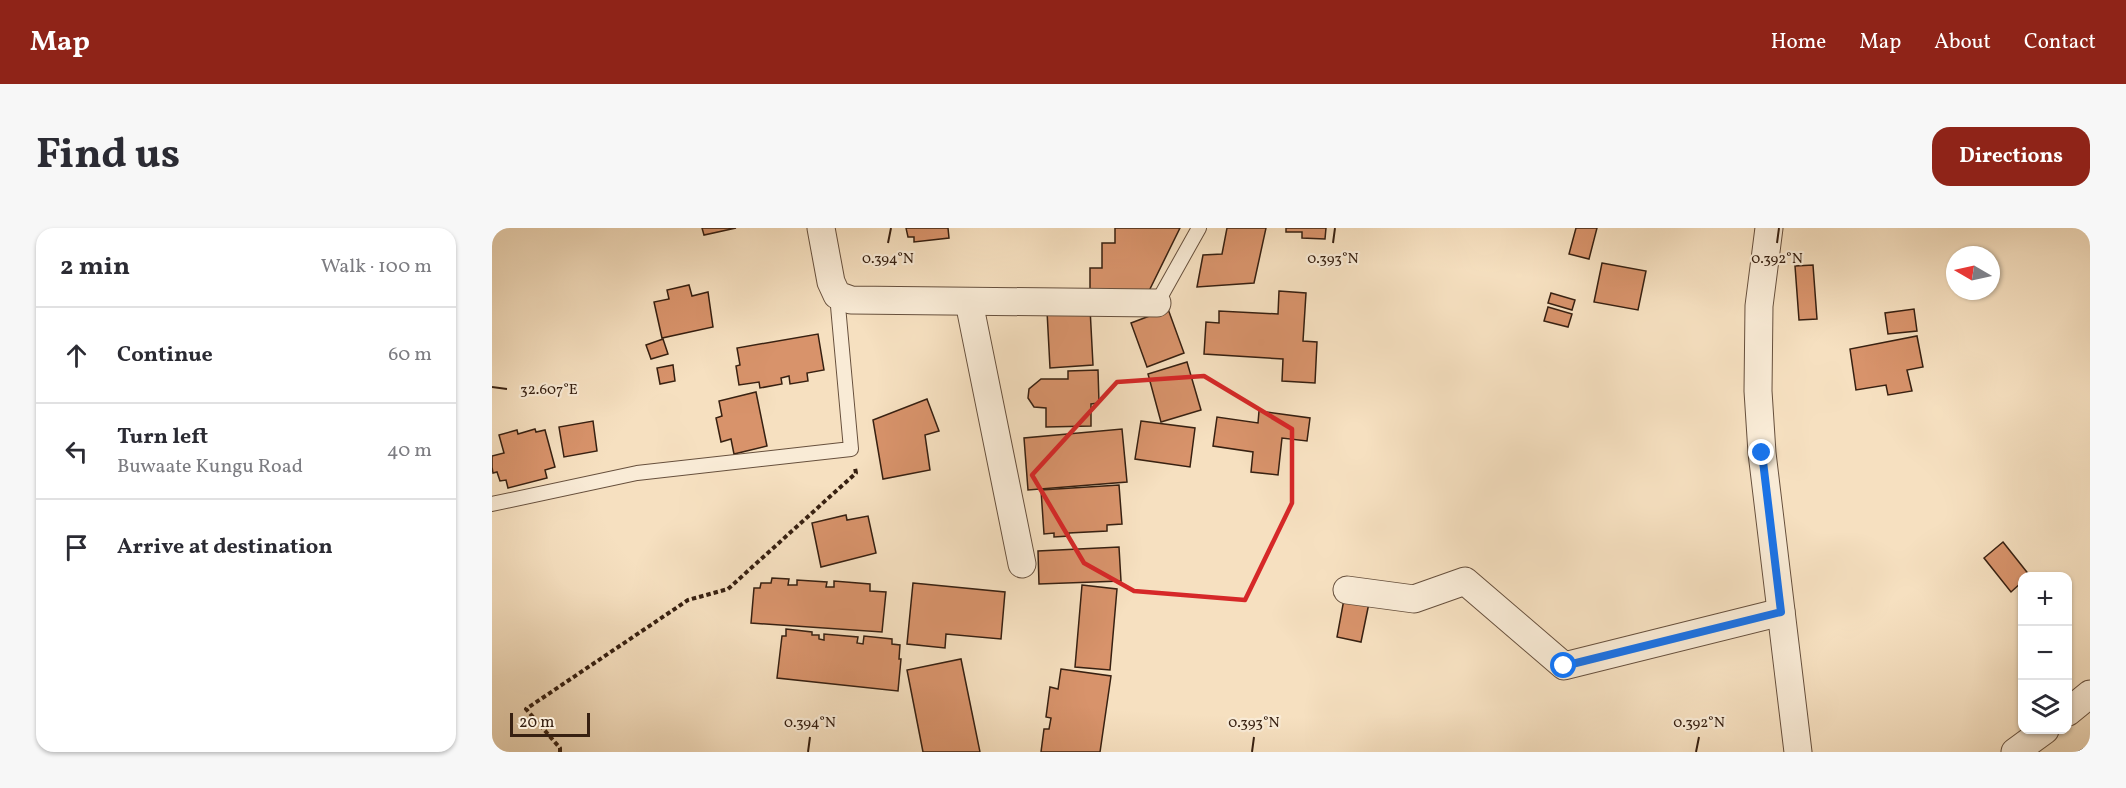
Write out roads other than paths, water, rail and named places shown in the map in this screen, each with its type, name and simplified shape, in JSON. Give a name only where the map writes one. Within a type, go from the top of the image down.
[{"type":"street","points":[[821,228],[831,282],[837,295],[851,300],[1157,303]]},
{"type":"street","points":[[1769,228],[1759,306],[1758,391],[1762,453],[1798,752]]},
{"type":"street","points":[[969,302],[1022,564]]},
{"type":"street","points":[[1347,590],[1414,599],[1465,581],[1564,666],[1781,612]]},
{"type":"street","points":[[2072,708],[2090,694]]},
{"type":"street","points":[[2015,752],[2038,734]]},
{"type":"lane","points":[[1157,303],[1199,228]]},
{"type":"lane","points":[[492,504],[637,473],[851,449],[837,295]]}]
